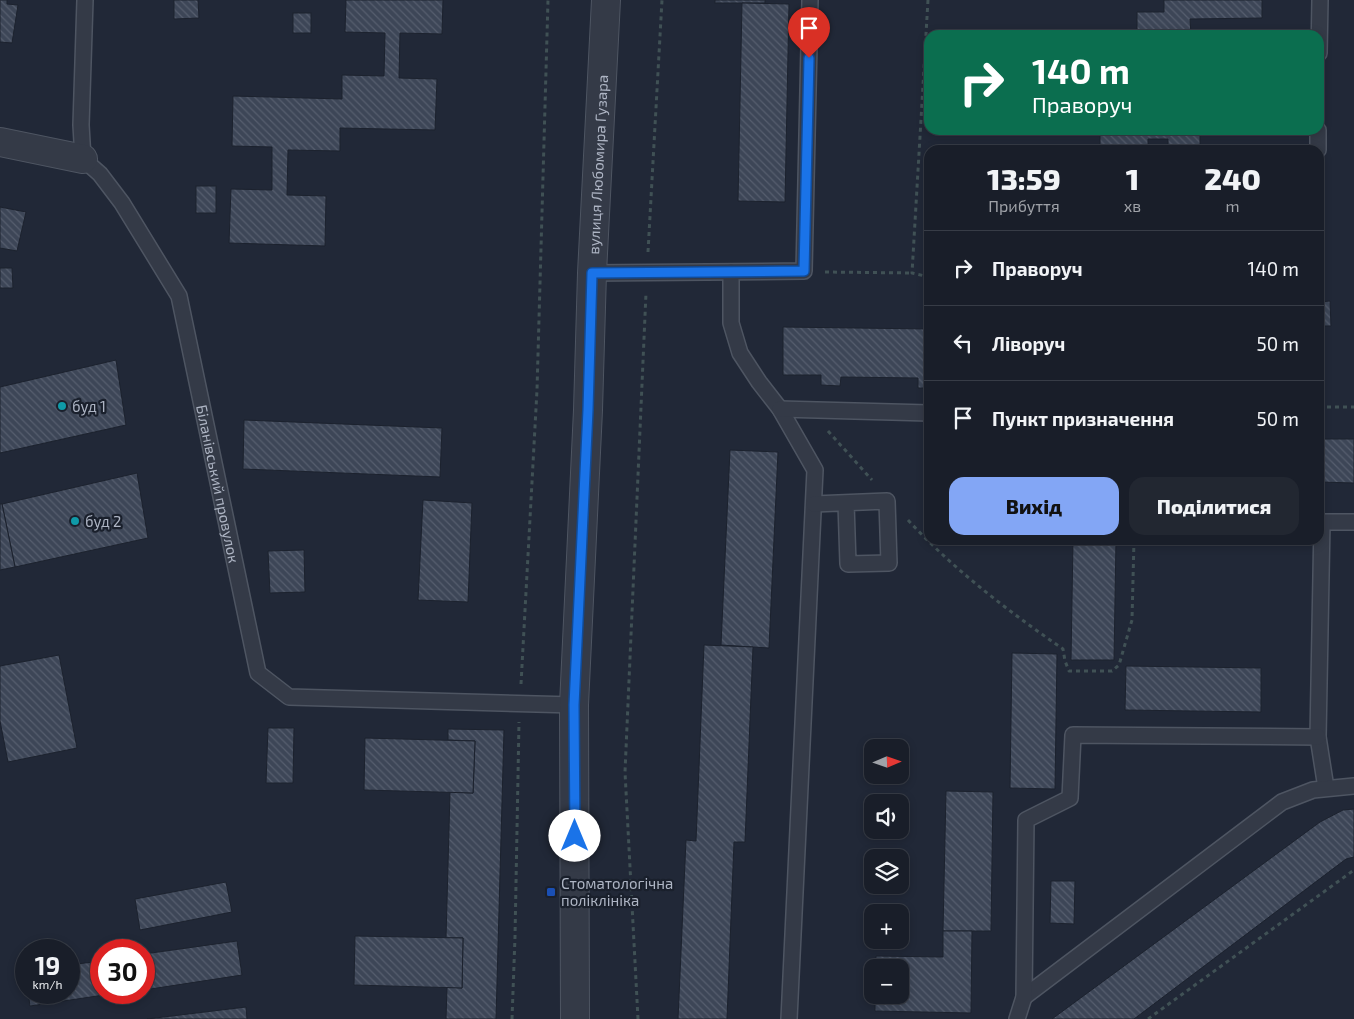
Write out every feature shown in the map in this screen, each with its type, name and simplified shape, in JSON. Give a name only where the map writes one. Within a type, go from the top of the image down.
[{"type":"street","name":"вулиця Любомира Гузара","points":[[575,1019],[574,705],[588,420],[592,273],[606,0]]},
{"type":"street","points":[[0,142],[83,159]]},
{"type":"lane","points":[[83,159],[81,125],[85,0]]},
{"type":"lane","points":[[592,273],[804,271],[810,0]]},
{"type":"lane","points":[[1319,30],[1320,0]]},
{"type":"lane","name":"Біланівський провулок","points":[[83,159],[100,174],[122,203],[179,296],[258,673],[289,697],[574,705]]},
{"type":"lane","points":[[732,272],[731,323],[740,354],[780,409],[815,470],[789,1019]]},
{"type":"lane","points":[[780,409],[924,413]]},
{"type":"lane","points":[[814,504],[887,501],[889,563],[848,564],[846,503]]},
{"type":"lane","points":[[1324,522],[1354,522]]},
{"type":"lane","points":[[1321,545],[1318,737],[1326,788]]},
{"type":"lane","points":[[1018,1019],[1024,997],[1026,820],[1070,798],[1072,736],[1318,737]]},
{"type":"lane","points":[[1024,997],[1282,802],[1313,790],[1354,786]]},
{"type":"path","points":[[512,1019],[520,703],[537,390],[548,0]]},
{"type":"path","points":[[638,1019],[625,772],[647,272],[662,0]]},
{"type":"path","points":[[927,30],[928,0]]},
{"type":"path","points":[[912,273],[924,94]]},
{"type":"path","points":[[804,271],[912,273],[924,276]]},
{"type":"path","points":[[1324,407],[1354,408]]},
{"type":"path","points":[[809,410],[878,486]]},
{"type":"path","points":[[906,518],[924,536]]},
{"type":"path","points":[[934,545],[954,565],[1015,615],[1063,649],[1069,671],[1112,671],[1120,665],[1132,620],[1134,545]]},
{"type":"path","points":[[1148,1019],[1354,870]]},
{"type":"building","points":[[0,0],[7,0],[7,4],[18,5],[12,43],[0,42]]},
{"type":"building","points":[[174,0],[198,0],[199,18],[174,19]]},
{"type":"building","points":[[346,0],[443,0],[442,34],[400,33],[399,78],[437,79],[435,130],[340,128],[340,151],[288,150],[287,195],[326,196],[325,246],[229,243],[231,189],[272,190],[272,147],[232,146],[233,96],[342,99],[342,75],[384,76],[385,33],[345,32]]},
{"type":"building","points":[[715,0],[765,0],[765,3],[715,3]]},
{"type":"building","points":[[1164,0],[1262,0],[1262,18],[1190,19],[1191,30],[1137,30],[1137,12],[1164,12]]},
{"type":"building","points":[[742,3],[789,4],[785,202],[738,201]]},
{"type":"building","points":[[293,13],[311,13],[311,33],[293,33]]},
{"type":"building","points":[[1100,135],[1200,135],[1200,145],[1168,145],[1168,139],[1148,139],[1148,145],[1100,145]]},
{"type":"building","points":[[196,186],[216,186],[216,213],[196,213]]},
{"type":"building","points":[[0,207],[26,212],[17,251],[0,248]]},
{"type":"building","points":[[0,268],[12,268],[13,288],[0,288]]},
{"type":"building","points":[[1330,301],[1331,326],[1324,326],[1324,302]]},
{"type":"building","points":[[783,327],[924,329],[924,388],[918,388],[918,378],[841,377],[840,386],[821,385],[821,375],[783,375]]},
{"type":"building","name":"буд 1","points":[[116,360],[126,425],[0,453],[0,387]]},
{"type":"building","points":[[244,420],[442,428],[440,477],[243,469]]},
{"type":"building","points":[[1324,439],[1354,439],[1354,483],[1324,482]]},
{"type":"building","points":[[730,450],[778,452],[769,648],[721,645]]},
{"type":"building","name":"буд 2","points":[[137,473],[148,538],[15,567],[2,504]]},
{"type":"building","points":[[423,500],[472,503],[468,602],[418,600]]},
{"type":"building","points":[[0,504],[2,504],[15,567],[0,570]]},
{"type":"building","points":[[1073,545],[1116,545],[1114,660],[1071,660]]},
{"type":"building","points":[[304,550],[305,592],[270,593],[268,551]]},
{"type":"building","points":[[704,645],[753,647],[745,842],[734,842],[727,1019],[678,1019],[686,840],[696,841]]},
{"type":"building","points":[[1012,653],[1057,654],[1055,789],[1010,788]]},
{"type":"building","points":[[59,655],[77,748],[8,762],[0,721],[0,666]]},
{"type":"building","points":[[1126,666],[1261,668],[1261,712],[1125,710]]},
{"type":"building","points":[[268,728],[294,728],[293,783],[266,783]]},
{"type":"building","points":[[448,729],[504,730],[496,1019],[446,1019],[447,987],[462,988],[463,938],[446,938],[450,792],[473,793],[475,741],[448,740]]},
{"type":"building","points":[[365,738],[475,741],[473,793],[364,790]]},
{"type":"building","points":[[946,791],[993,792],[991,931],[943,931]]},
{"type":"building","points":[[1354,809],[1354,857],[1346,859],[1134,1019],[1052,1019],[1320,822],[1343,810]]},
{"type":"building","points":[[1051,881],[1075,881],[1074,924],[1050,923]]},
{"type":"building","points":[[226,882],[232,912],[140,930],[135,899]]},
{"type":"building","points":[[943,931],[972,931],[971,1013],[875,1011],[875,1004],[909,1004],[909,959],[876,959],[876,956],[943,957]]},
{"type":"building","points":[[355,936],[463,938],[462,988],[354,985]]},
{"type":"building","points":[[237,941],[242,975],[155,988],[155,952]]},
{"type":"building","points":[[90,962],[90,997],[80,999],[80,964]]},
{"type":"building","points":[[246,1007],[247,1019],[147,1019]]},
{"type":"place","name":"буд 1","points":[[62,406]]},
{"type":"place","name":"буд 2","points":[[75,521]]},
{"type":"place","name":"Стоматологічна поліклініка","points":[[551,892]]},
{"type":"route","points":[[575,836],[574,705],[588,410],[592,273],[804,271],[809,58]]}]
